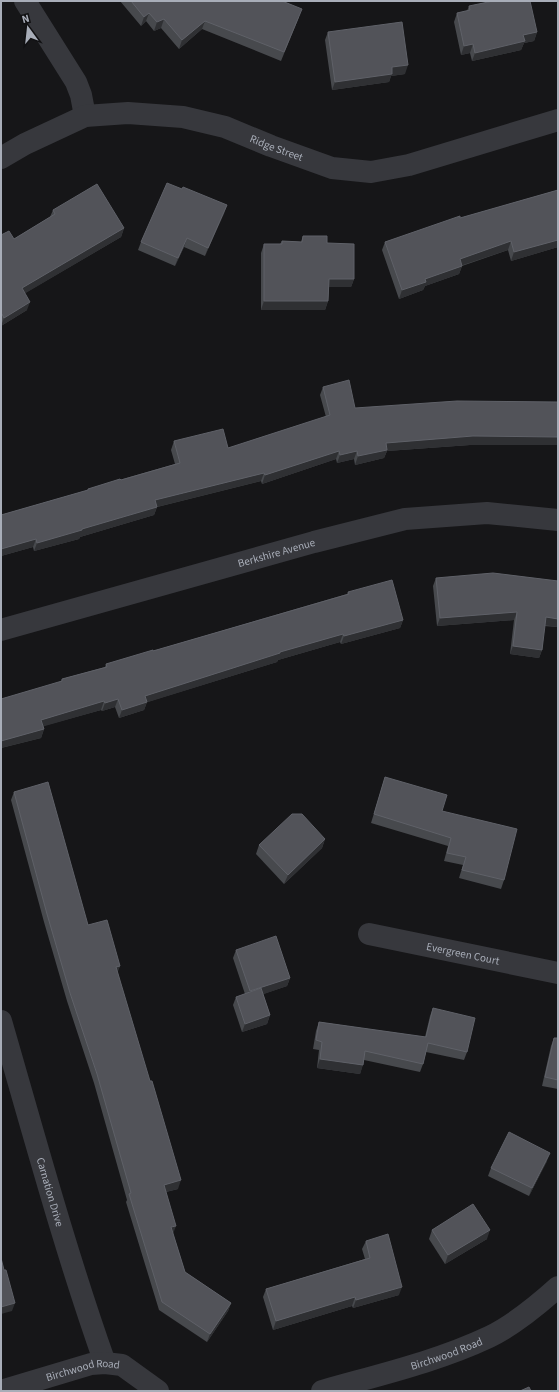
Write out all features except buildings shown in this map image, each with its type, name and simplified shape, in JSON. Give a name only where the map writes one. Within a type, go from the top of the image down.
[{"type":"street","points":[[25,1],[76,82],[86,116]]},
{"type":"street","name":"Ridge Street","points":[[1,158],[25,144],[86,116],[128,113],[183,117],[225,127],[271,146],[332,168],[372,172],[409,165],[558,120]]},
{"type":"street","name":"Berkshire Avenue","points":[[1,630],[306,544],[405,519],[487,513],[558,520]]},
{"type":"street","name":"Evergreen Court","points":[[369,934],[558,973]]},
{"type":"street","name":"Carnation Drive","points":[[1,1020],[49,1189],[106,1363]]},
{"type":"street","name":"Birchwood Road","points":[[322,1391],[445,1355],[490,1336],[531,1311],[558,1287]]},
{"type":"street","name":"Birchwood Road","points":[[1,1391],[91,1364],[106,1363],[122,1365],[158,1391]]}]
